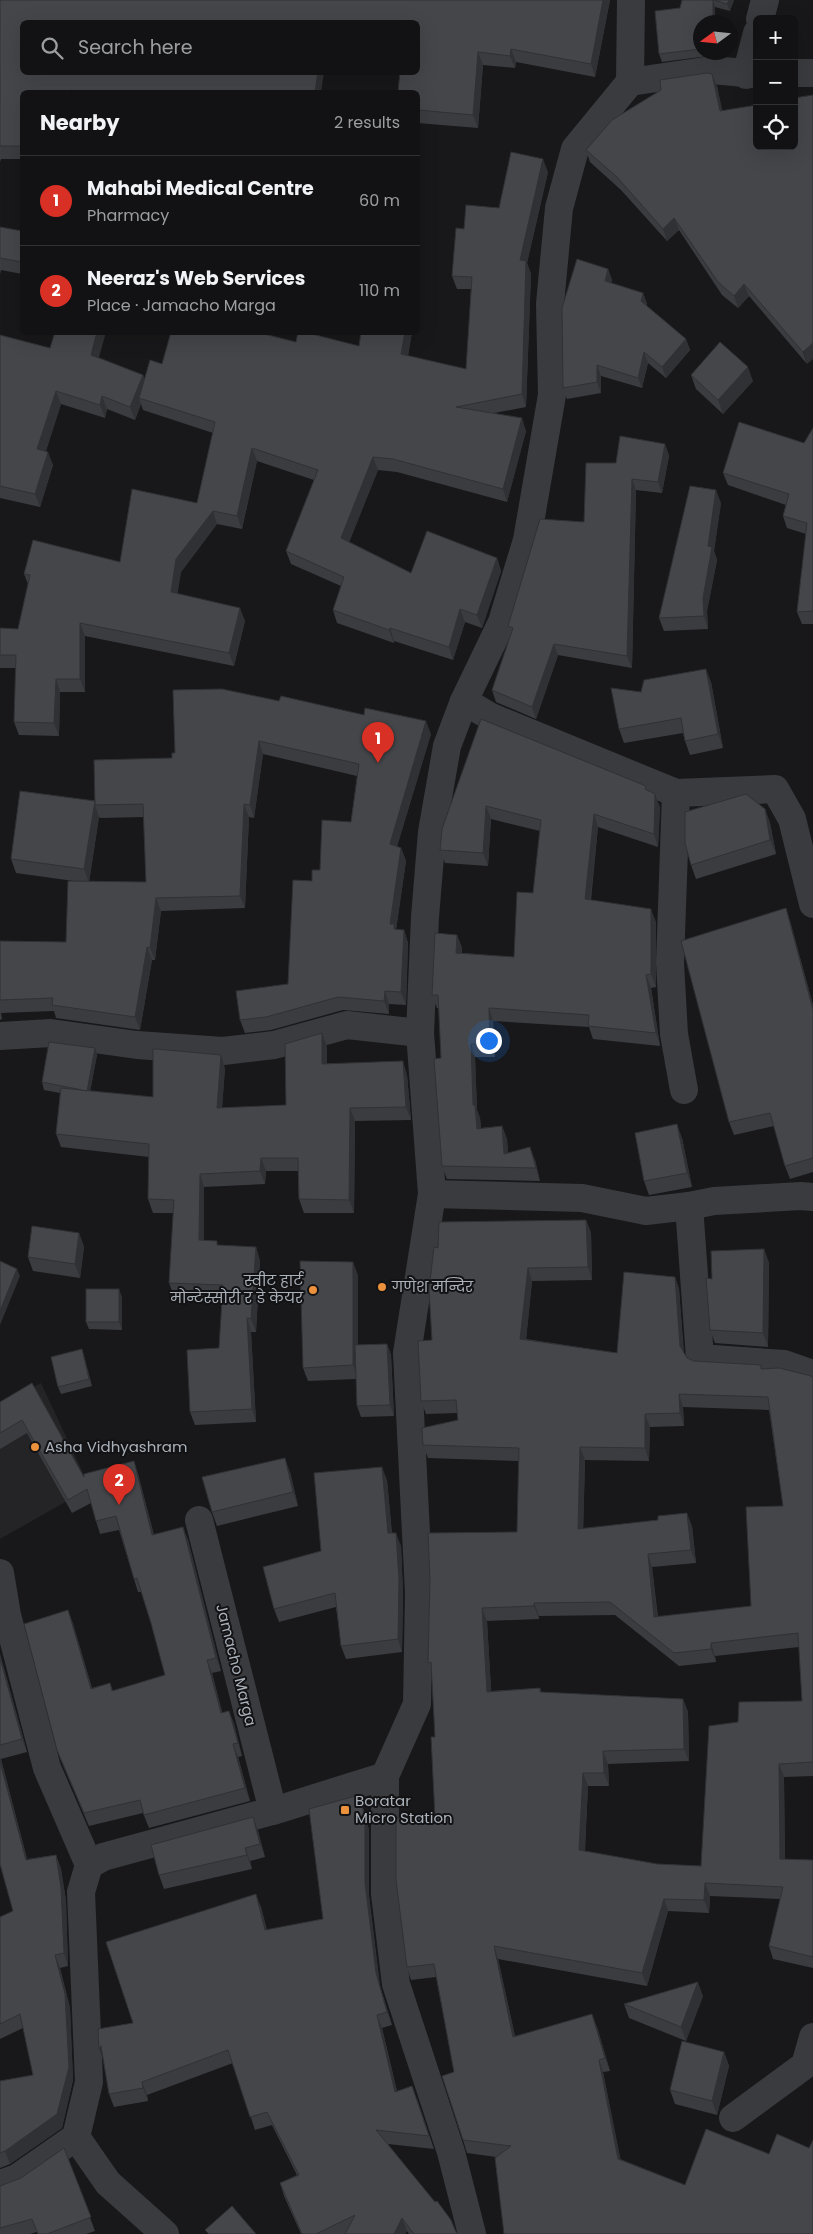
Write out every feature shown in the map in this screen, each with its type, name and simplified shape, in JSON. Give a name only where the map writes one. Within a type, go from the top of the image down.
[{"type":"street","points":[[472,2234],[451,2152],[396,1984],[385,1894],[385,1776],[417,1704],[418,1583],[407,1353],[432,1194],[420,1033],[425,917],[432,832],[447,746],[464,701],[502,622],[527,540],[552,395],[550,304],[559,208],[574,149],[630,82],[631,0]]},
{"type":"street","points":[[761,15],[765,0]]},
{"type":"street","points":[[630,82],[712,70],[751,75],[753,60]]},
{"type":"street","points":[[798,73],[813,72]]},
{"type":"street","points":[[464,701],[491,717],[676,793],[775,789],[792,819],[813,904]]},
{"type":"street","points":[[676,793],[670,963],[674,1034],[684,1090]]},
{"type":"street","points":[[0,1036],[51,1033],[136,1045],[223,1051],[274,1045],[347,1025],[420,1033]]},
{"type":"street","points":[[432,1194],[582,1198],[646,1211],[714,1201],[813,1197]]},
{"type":"street","points":[[689,1206],[700,1358],[784,1364],[813,1374]]},
{"type":"street","name":"Jamacho Marga","points":[[199,1520],[274,1811]]},
{"type":"street","points":[[0,1573],[7,1615],[47,1768],[89,1865],[81,1892],[90,2082],[76,2137],[17,2178],[0,2184]]},
{"type":"street","points":[[89,1865],[103,1857],[274,1811],[385,1776]]},
{"type":"street","points":[[733,2118],[804,2065],[813,2036]]},
{"type":"street","points":[[76,2137],[108,2183],[165,2234]]},
{"type":"shaded area","name":"Asha Vidhyashram","points":[[41,1383],[90,1488],[0,1539],[0,1405]]},
{"type":"building","points":[[0,0],[603,0],[591,64],[511,49],[510,56],[478,52],[473,115],[420,110],[420,90],[398,90],[400,75],[420,75],[420,20],[20,20],[20,75],[318,75],[315,90],[20,90],[20,146],[0,146]]},
{"type":"building","points":[[682,0],[713,0],[713,15],[693,15],[693,50],[659,54],[655,11],[680,8]]},
{"type":"building","points":[[714,0],[729,0],[727,4]]},
{"type":"building","points":[[707,73],[712,74],[720,111],[753,106],[753,150],[798,150],[798,97],[813,95],[813,343],[803,352],[744,284],[734,296],[718,282],[674,218],[663,229],[617,177],[586,150],[612,120],[661,90],[660,80]]},
{"type":"building","points":[[511,152],[543,159],[520,260],[526,261],[522,394],[456,407],[522,418],[503,489],[393,459],[373,457],[341,538],[411,573],[427,531],[497,558],[477,615],[460,609],[449,647],[390,628],[389,630],[333,610],[344,577],[286,551],[318,470],[252,448],[237,516],[213,511],[176,559],[171,592],[240,608],[229,653],[80,623],[80,679],[56,679],[54,723],[14,722],[16,655],[0,655],[0,628],[18,629],[30,575],[24,574],[33,540],[120,562],[132,489],[197,503],[215,422],[139,398],[150,360],[162,364],[170,335],[268,335],[296,342],[297,335],[316,335],[359,346],[361,335],[404,335],[401,354],[466,369],[472,277],[452,276],[456,228],[464,229],[466,205],[499,208]]},
{"type":"building","points":[[0,227],[20,231],[20,262],[0,258]]},
{"type":"building","points":[[577,259],[608,269],[605,281],[643,293],[641,301],[686,339],[662,367],[644,352],[638,378],[597,365],[597,382],[563,388],[562,308]]},
{"type":"building","points":[[0,335],[50,348],[54,335],[96,335],[91,355],[143,375],[130,407],[102,396],[100,405],[56,391],[37,449],[48,452],[35,494],[0,486]]},
{"type":"building","points":[[720,342],[748,367],[718,400],[691,375]]},
{"type":"building","points":[[739,422],[804,443],[813,428],[813,611],[797,612],[807,523],[783,516],[789,494],[723,473]]},
{"type":"building","points":[[620,436],[665,444],[658,482],[632,479],[627,656],[554,644],[532,707],[492,690],[513,628],[508,626],[540,519],[584,522],[586,463],[616,463]]},
{"type":"building","points":[[690,486],[716,490],[708,546],[712,547],[703,598],[704,616],[659,618]]},
{"type":"building","points":[[706,669],[718,734],[685,741],[681,718],[619,729],[611,688],[641,692],[644,680]]},
{"type":"building","points":[[222,689],[279,701],[281,696],[364,715],[365,708],[426,721],[390,844],[401,848],[390,924],[394,924],[394,929],[404,930],[401,992],[385,991],[384,1001],[338,997],[266,1017],[240,1020],[236,991],[288,984],[293,880],[312,881],[312,870],[320,870],[322,820],[351,822],[359,764],[259,741],[250,805],[244,804],[240,896],[156,898],[150,948],[147,947],[135,1017],[52,1005],[53,998],[0,1000],[0,941],[66,942],[68,881],[146,882],[143,804],[95,805],[94,760],[172,758],[172,753],[175,753],[173,690]]},
{"type":"building","points":[[481,719],[646,786],[645,789],[655,794],[654,834],[594,814],[585,899],[651,909],[651,974],[646,975],[656,1033],[588,1026],[589,1015],[489,1008],[490,1044],[471,1044],[473,1105],[475,1105],[477,1129],[502,1126],[504,1154],[530,1147],[536,1168],[442,1166],[434,1059],[441,1058],[438,995],[432,995],[435,933],[457,935],[456,953],[514,957],[517,892],[533,893],[541,820],[486,806],[483,853],[440,850],[442,829]]},
{"type":"building","points":[[20,791],[95,801],[84,869],[11,859]]},
{"type":"building","points":[[746,794],[765,809],[770,840],[691,865],[685,843],[685,812]]},
{"type":"building","points":[[786,908],[813,1010],[813,1158],[785,1166],[770,1113],[729,1122],[681,941]]},
{"type":"building","points":[[322,1033],[322,1064],[403,1061],[406,1107],[350,1108],[349,1200],[299,1199],[298,1158],[261,1158],[260,1171],[200,1174],[199,1240],[217,1241],[217,1245],[256,1247],[251,1319],[247,1318],[252,1409],[190,1412],[187,1350],[219,1348],[223,1285],[169,1283],[174,1200],[148,1199],[149,1144],[56,1134],[61,1088],[153,1097],[153,1049],[156,1049],[221,1055],[217,1108],[286,1105],[285,1044]]},
{"type":"building","points":[[49,1042],[95,1048],[87,1091],[42,1082]]},
{"type":"building","points":[[677,1124],[687,1173],[644,1181],[635,1133]]},
{"type":"building","points":[[586,1220],[588,1267],[528,1268],[520,1339],[617,1353],[624,1272],[675,1277],[680,1346],[687,1358],[694,1361],[761,1365],[761,1369],[779,1368],[813,1378],[813,1762],[779,1764],[780,1859],[813,1860],[813,1957],[769,1946],[783,1887],[705,1883],[704,1900],[664,1899],[642,1973],[494,1946],[513,2037],[592,2014],[605,2058],[599,2060],[618,2159],[685,2185],[706,2129],[769,2154],[777,2134],[809,2148],[813,2140],[813,2234],[504,2234],[495,2158],[511,2146],[463,2140],[442,2076],[454,2072],[434,1964],[407,1967],[396,1880],[396,1818],[435,1817],[431,1737],[435,1737],[431,1662],[428,1663],[430,1580],[428,1533],[517,1532],[519,1448],[423,1445],[422,1428],[458,1420],[456,1400],[421,1401],[418,1341],[432,1340],[429,1290],[434,1247],[438,1248],[439,1222]],"holes":[[[679,1394],[768,1397],[783,1506],[746,1507],[751,1606],[654,1617],[648,1554],[691,1550],[687,1513],[658,1516],[658,1520],[578,1529],[580,1447],[645,1448],[645,1414],[680,1413]],[[610,1602],[674,1653],[711,1649],[711,1643],[798,1633],[802,1701],[739,1702],[738,1722],[709,1726],[701,1866],[657,1864],[579,1850],[583,1773],[604,1773],[603,1751],[684,1749],[683,1699],[540,1692],[540,1688],[487,1692],[482,1608],[534,1606],[534,1603]]]},
{"type":"building","points":[[32,1226],[79,1233],[75,1264],[28,1257]]},
{"type":"building","points":[[764,1249],[763,1333],[710,1330],[706,1278],[712,1279],[711,1251]]},
{"type":"building","points":[[0,1261],[17,1269],[0,1311]]},
{"type":"building","points":[[300,1261],[353,1262],[353,1365],[303,1368]]},
{"type":"building","points":[[86,1289],[119,1289],[119,1322],[86,1322]]},
{"type":"building","points":[[387,1344],[390,1405],[357,1406],[355,1345]]},
{"type":"building","points":[[82,1349],[89,1379],[58,1387],[51,1357]]},
{"type":"building","points":[[32,1383],[84,1477],[84,1474],[134,1461],[152,1535],[183,1527],[216,1658],[207,1660],[221,1713],[229,1711],[238,1743],[233,1744],[245,1788],[144,1815],[140,1800],[84,1813],[57,1750],[24,1624],[68,1610],[91,1689],[110,1683],[112,1691],[165,1675],[151,1623],[137,1578],[134,1579],[116,1516],[96,1521],[87,1489],[68,1500],[22,1420],[0,1433],[0,1402]]},
{"type":"building","points":[[285,1458],[293,1492],[212,1512],[202,1477]]},
{"type":"building","points":[[382,1467],[388,1533],[396,1533],[399,1580],[398,1639],[341,1646],[335,1593],[274,1609],[263,1567],[321,1551],[314,1473]]},
{"type":"building","points":[[0,1658],[22,1739],[0,1745]]},
{"type":"building","points":[[0,1762],[26,1860],[56,1855],[61,1888],[64,1953],[55,1955],[65,1994],[69,2067],[57,2114],[0,2153],[0,2081],[33,2075],[20,2014],[0,2024],[0,1917],[13,1911],[0,1864]]},
{"type":"building","points":[[359,1795],[365,1817],[365,1883],[376,1973],[387,2012],[377,2015],[395,2092],[412,2086],[429,2136],[376,2130],[435,2202],[437,2201],[451,2220],[458,2234],[414,2234],[402,2218],[394,2234],[345,2234],[355,2215],[316,2234],[302,2234],[280,2183],[299,2175],[267,2112],[250,2117],[228,2050],[142,2082],[143,2088],[109,2094],[101,2046],[99,2049],[98,2029],[133,2023],[106,1942],[256,1894],[265,1930],[323,1919],[309,1809]]},
{"type":"building","points":[[253,1817],[260,1844],[245,1848],[247,1855],[159,1875],[151,1845]]},
{"type":"building","points":[[698,1982],[681,2027],[624,2004]]},
{"type":"building","points":[[682,2041],[724,2052],[712,2101],[670,2090]]},
{"type":"building","points":[[64,2148],[91,2217],[47,2234],[38,2234],[32,2219],[0,2228],[0,2186],[21,2178]]},
{"type":"building","points":[[232,2206],[256,2234],[209,2234],[205,2230]]},
{"type":"place","name":"Mahabi Medical Centre","points":[[378,763]]},
{"type":"place","name":"गणेश मन्दिर","points":[[382,1287]]},
{"type":"place","name":"स्वीट हार्ट मोन्टेस्सोरी र डे केयर","points":[[313,1290]]},
{"type":"place","name":"Asha Vidhyashram","points":[[35,1447]]},
{"type":"place","name":"Neeraz's Web Services","points":[[119,1505]]},
{"type":"place","name":"Boratar Micro Station","points":[[345,1810]]}]
